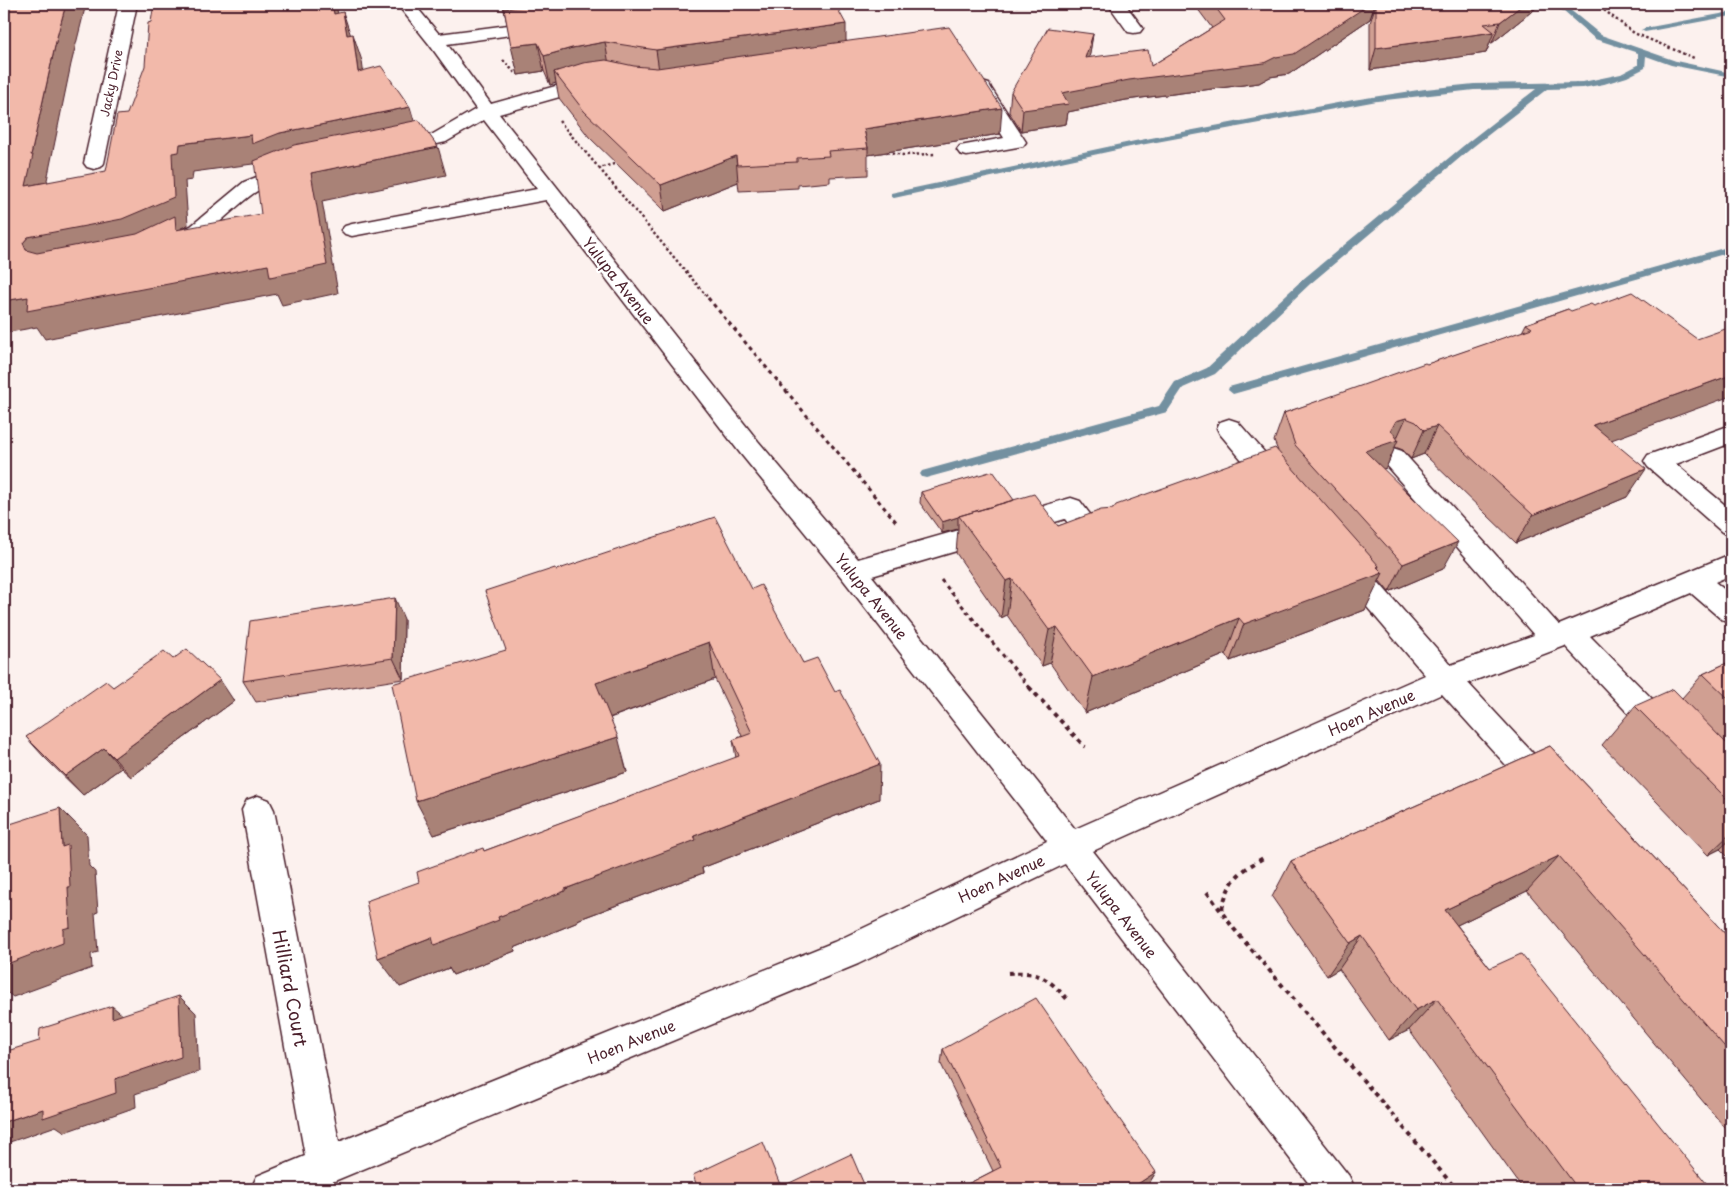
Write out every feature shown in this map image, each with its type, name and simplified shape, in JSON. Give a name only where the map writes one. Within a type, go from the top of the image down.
[{"type":"street","name":"Jacky Drive","points":[[94,163],[128,4]]},
{"type":"street","name":"Yulupa Avenue","points":[[405,4],[436,40],[488,111],[749,447],[852,571],[1336,1189]]},
{"type":"street","points":[[1116,4],[1134,28]]},
{"type":"street","points":[[436,40],[564,23]]},
{"type":"street","points":[[967,150],[1016,142],[974,76]]},
{"type":"street","points":[[383,150],[440,138],[488,111],[585,82],[610,78]]},
{"type":"street","points":[[151,251],[198,230],[251,186],[298,166],[308,164]]},
{"type":"street","points":[[352,230],[551,192]]},
{"type":"street","points":[[1229,428],[1293,502]]},
{"type":"street","points":[[1731,434],[1657,461],[1731,525]]},
{"type":"street","points":[[1393,457],[1562,636],[1686,753]]},
{"type":"street","points":[[852,571],[920,553],[1071,508],[1095,538]]},
{"type":"street","points":[[1331,546],[1446,680],[1566,810]]},
{"type":"street","name":"Hoen Avenue","points":[[270,1189],[846,953],[1069,846],[1446,680],[1562,636],[1731,564]]},
{"type":"street","points":[[1694,580],[1731,612]]},
{"type":"street","name":"Hilliard Court","points":[[258,810],[325,1166]]},
{"type":"path","points":[[1596,4],[1634,33],[1694,58]]},
{"type":"path","points":[[478,34],[538,96],[695,285],[884,506],[1037,697],[1085,747]]},
{"type":"path","points":[[883,144],[886,152],[903,155],[967,150]]},
{"type":"path","points":[[599,168],[626,160]]},
{"type":"path","points":[[1222,909],[1226,887],[1238,873],[1265,857]]},
{"type":"path","points":[[1207,892],[1222,909],[1234,929],[1456,1189]]},
{"type":"path","points":[[1008,973],[1033,972],[1050,980],[1067,999]]},
{"type":"building","points":[[4,4],[66,4],[31,155],[33,155],[26,186],[106,171],[117,115],[127,114],[145,66],[148,23],[151,22],[154,4],[332,4],[334,14],[343,12],[347,35],[353,34],[358,72],[381,66],[410,107],[280,133],[252,144],[251,135],[180,144],[179,152],[172,153],[174,197],[122,219],[28,237],[23,243],[26,250],[37,253],[137,234],[175,216],[176,230],[261,214],[254,161],[294,145],[419,120],[438,147],[311,173],[327,265],[270,277],[268,265],[27,311],[28,297],[4,301]]},
{"type":"building","points":[[542,4],[835,4],[846,24],[656,50],[605,42],[572,48],[544,56],[538,43],[511,46],[504,9]]},
{"type":"building","points":[[1213,4],[1370,4],[1294,54],[1276,57],[1264,63],[1129,80],[1062,93],[1069,104],[1023,110],[1011,92],[1048,28],[1093,34],[1085,58],[1148,50],[1151,66],[1225,20]]},
{"type":"building","points":[[1376,4],[1524,4],[1500,22],[1484,24],[1494,32],[1376,48]]},
{"type":"building","points":[[949,27],[1002,108],[864,129],[868,148],[828,151],[829,156],[797,158],[797,162],[737,165],[736,156],[661,185],[584,111],[554,72],[583,63],[606,60],[634,66],[657,68]]},
{"type":"building","points":[[1632,292],[1697,339],[1731,327],[1731,375],[1593,425],[1646,469],[1533,515],[1437,426],[1424,430],[1416,422],[1406,418],[1396,421],[1391,430],[1398,440],[1365,451],[1458,542],[1403,564],[1295,445],[1284,413],[1425,363],[1427,364],[1532,328],[1526,324],[1568,309],[1571,311],[1591,304],[1594,306]]},
{"type":"building","points":[[1275,448],[1379,566],[1377,567],[1383,573],[1244,624],[1239,618],[1093,677],[1057,627],[1049,630],[1012,579],[1006,581],[959,516],[1034,494],[1058,526],[1101,510],[1113,509],[1116,505]]},
{"type":"building","points":[[993,471],[1014,500],[942,522],[921,492]]},
{"type":"building","points":[[715,517],[752,589],[761,585],[803,663],[817,658],[835,692],[840,690],[880,764],[694,836],[696,840],[565,889],[565,891],[498,917],[499,920],[434,945],[432,937],[378,958],[366,901],[419,882],[417,872],[483,848],[484,851],[739,756],[733,740],[752,733],[709,642],[596,683],[618,737],[416,801],[392,684],[506,650],[485,591],[555,568],[556,570]]},
{"type":"building","points":[[395,598],[393,658],[243,681],[250,621]]},
{"type":"building","points":[[187,649],[220,680],[114,758],[104,748],[65,776],[26,737],[106,681],[113,687],[164,651],[173,659]]},
{"type":"building","points":[[1731,661],[1731,701],[1703,674]]},
{"type":"building","points":[[1673,689],[1731,748],[1731,803],[1635,706]]},
{"type":"building","points":[[1550,746],[1731,940],[1731,1054],[1559,856],[1445,910],[1490,968],[1521,954],[1711,1189],[1578,1189],[1437,999],[1416,1010],[1362,936],[1350,943],[1291,861]]},
{"type":"building","points":[[60,808],[62,847],[68,845],[70,927],[63,929],[63,943],[4,965],[4,826]]},
{"type":"building","points":[[179,996],[181,1057],[115,1079],[116,1093],[43,1118],[43,1109],[4,1122],[4,1052],[39,1041],[40,1029],[112,1006],[112,1018]]},
{"type":"building","points":[[1036,998],[1156,1172],[1130,1189],[958,1189],[1001,1167],[943,1049]]},
{"type":"building","points":[[763,1142],[781,1187],[851,1154],[866,1189],[698,1189],[693,1175]]},
{"type":"waterway","points":[[1559,4],[1598,37],[1642,52]]},
{"type":"waterway","points":[[1645,30],[1731,14]]},
{"type":"waterway","points":[[1545,87],[1604,82],[1624,75],[1642,66],[1642,52]]},
{"type":"waterway","points":[[1642,52],[1674,63],[1731,75]]},
{"type":"waterway","points":[[894,195],[1135,143],[1377,98],[1474,87],[1545,87]]},
{"type":"waterway","points":[[926,474],[1163,409],[1179,385],[1211,371],[1306,282],[1471,144],[1545,87]]},
{"type":"waterway","points":[[1233,390],[1731,249]]}]
